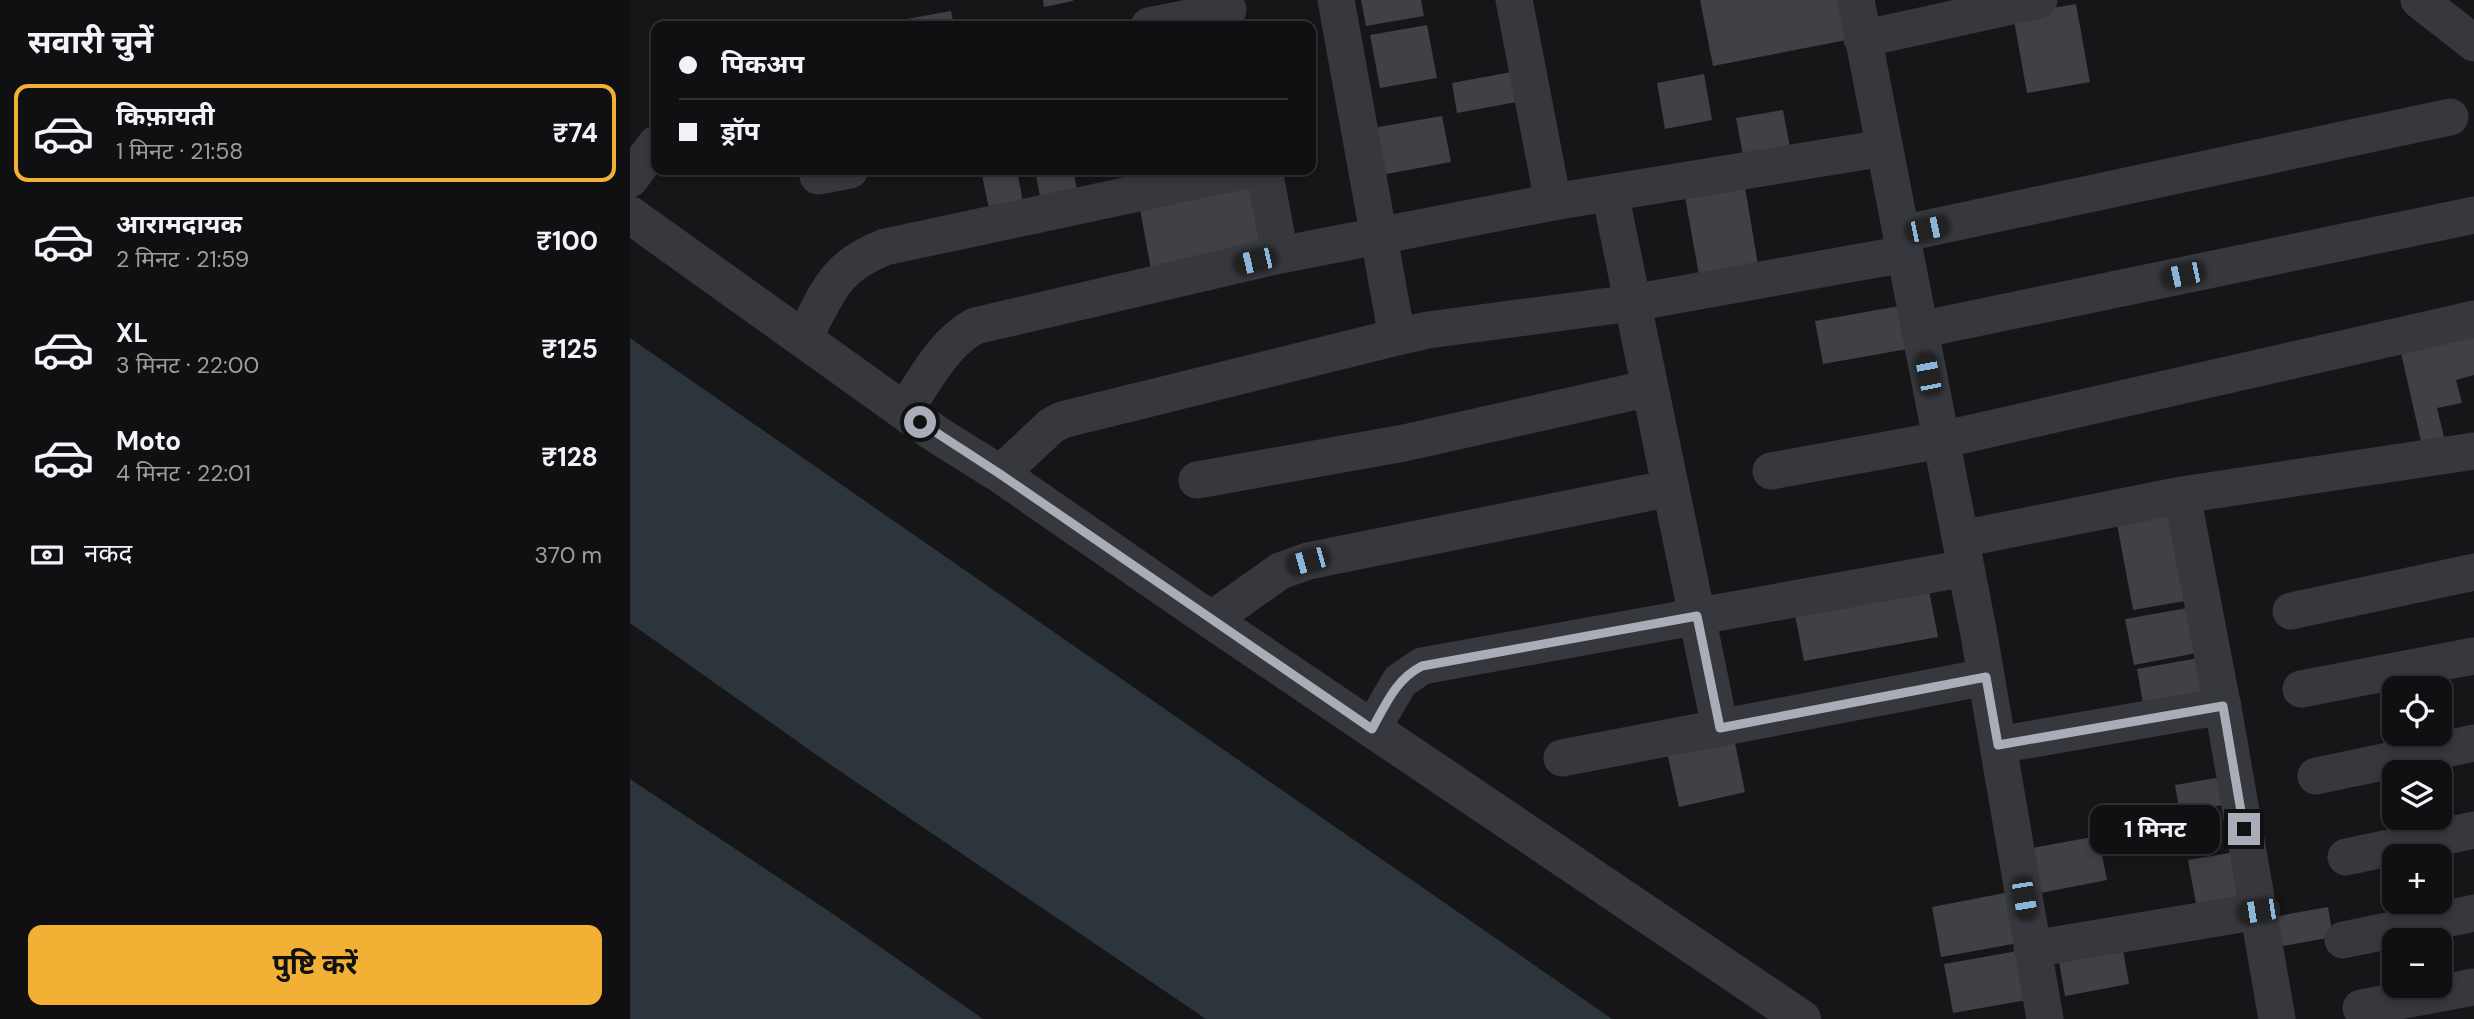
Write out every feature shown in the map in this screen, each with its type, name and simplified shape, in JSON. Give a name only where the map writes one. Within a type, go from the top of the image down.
[{"type":"street","points":[[1336,0],[1397,337]]},
{"type":"street","points":[[1514,0],[1553,202]]},
{"type":"street","points":[[1856,0],[1986,677],[2045,1019]]},
{"type":"street","points":[[1862,39],[2039,0]]},
{"type":"street","points":[[2418,0],[2474,43]]},
{"type":"street","points":[[1177,21],[1228,12]]},
{"type":"street","points":[[1000,474],[1051,426],[1062,420],[1397,337],[1428,330],[1632,303],[1903,244],[2450,117]]},
{"type":"street","points":[[904,411],[947,348],[961,334],[975,326],[1280,255],[1553,202],[1884,148]]},
{"type":"street","points":[[630,179],[651,151]]},
{"type":"street","points":[[803,339],[837,277],[867,254],[885,247],[1223,175]]},
{"type":"street","points":[[1265,175],[1280,255]]},
{"type":"street","points":[[1610,193],[1720,728]]},
{"type":"street","points":[[630,215],[904,411],[1802,1019]]},
{"type":"street","points":[[1919,330],[2474,215]]},
{"type":"street","points":[[1771,471],[1941,440],[2474,319]]},
{"type":"street","points":[[1197,480],[1404,443],[1650,388]]},
{"type":"street","points":[[1372,729],[1400,681],[1422,666],[1697,616],[1963,553],[2182,495],[2474,451]]},
{"type":"street","points":[[1211,620],[1280,571],[1308,561],[1671,488]]},
{"type":"street","points":[[2182,495],[2223,706],[2277,1019]]},
{"type":"street","points":[[2291,611],[2474,572]]},
{"type":"street","points":[[2301,689],[2474,656]]},
{"type":"street","points":[[1562,758],[1986,677]]},
{"type":"street","points":[[1998,745],[2223,706]]},
{"type":"street","points":[[2316,776],[2474,743]]},
{"type":"street","points":[[2346,857],[2474,830]]},
{"type":"street","points":[[2032,949],[2259,911]]},
{"type":"street","points":[[2343,940],[2474,912]]},
{"type":"street","points":[[2361,1008],[2474,986]]},
{"type":"shaded area","points":[[630,338],[1612,1019],[1206,1019],[828,763],[630,623]]},
{"type":"shaded area","points":[[630,779],[836,916],[983,1019],[630,1019]]},
{"type":"building","points":[[1043,0],[1073,0],[1073,1],[1044,7]]},
{"type":"building","points":[[1361,0],[1421,0],[1424,16],[1366,26]]},
{"type":"building","points":[[1700,0],[1845,0],[1852,39],[1713,66]]},
{"type":"building","points":[[2076,4],[2090,82],[2027,93],[2013,15]]},
{"type":"building","points":[[951,11],[953,21],[896,21]]},
{"type":"building","points":[[1427,25],[1437,78],[1380,88],[1370,35]]},
{"type":"building","points":[[1517,71],[1522,101],[1457,113],[1452,83]]},
{"type":"building","points":[[1704,74],[1712,120],[1665,129],[1657,83]]},
{"type":"building","points":[[1783,110],[1792,158],[1745,166],[1736,118]]},
{"type":"building","points":[[1442,116],[1451,162],[1376,176],[1367,129]]},
{"type":"building","points":[[982,175],[1018,175],[1024,208],[990,214]]},
{"type":"building","points":[[1036,175],[1074,175],[1078,195],[1041,202]]},
{"type":"building","points":[[1744,181],[1759,271],[1700,281],[1684,191]]},
{"type":"building","points":[[1253,187],[1265,254],[1152,275],[1140,209]]},
{"type":"building","points":[[1905,305],[1913,348],[1823,364],[1815,321]]},
{"type":"building","points":[[2474,327],[2474,375],[2456,380],[2462,403],[2437,408],[2445,441],[2422,446],[2399,344]]},
{"type":"building","points":[[2175,514],[2191,600],[2133,610],[2117,524]]},
{"type":"building","points":[[1927,580],[1938,637],[1804,661],[1793,605]]},
{"type":"building","points":[[2193,607],[2202,652],[2134,665],[2125,619]]},
{"type":"building","points":[[2204,657],[2212,702],[2145,715],[2137,669]]},
{"type":"building","points":[[1733,733],[1745,792],[1679,807],[1666,748]]},
{"type":"building","points":[[2228,776],[2233,803],[2180,813],[2175,785]]},
{"type":"building","points":[[2098,836],[2107,880],[2041,893],[2032,848]]},
{"type":"building","points":[[2241,851],[2250,900],[2197,909],[2188,860]]},
{"type":"building","points":[[2015,891],[2024,942],[1941,957],[1932,907]]},
{"type":"building","points":[[2328,907],[2333,937],[2277,947],[2272,917]]},
{"type":"building","points":[[2122,944],[2129,984],[2065,996],[2058,956]]},
{"type":"building","points":[[2023,950],[2032,999],[1953,1013],[1944,964]]},
{"type":"building","points":[[2452,965],[2456,987],[2452,986]]},
{"type":"route","points":[[920,422],[1372,729],[1400,681],[1422,666],[1697,616],[1720,728],[1986,677],[1998,745],[2223,706],[2244,829]]}]
